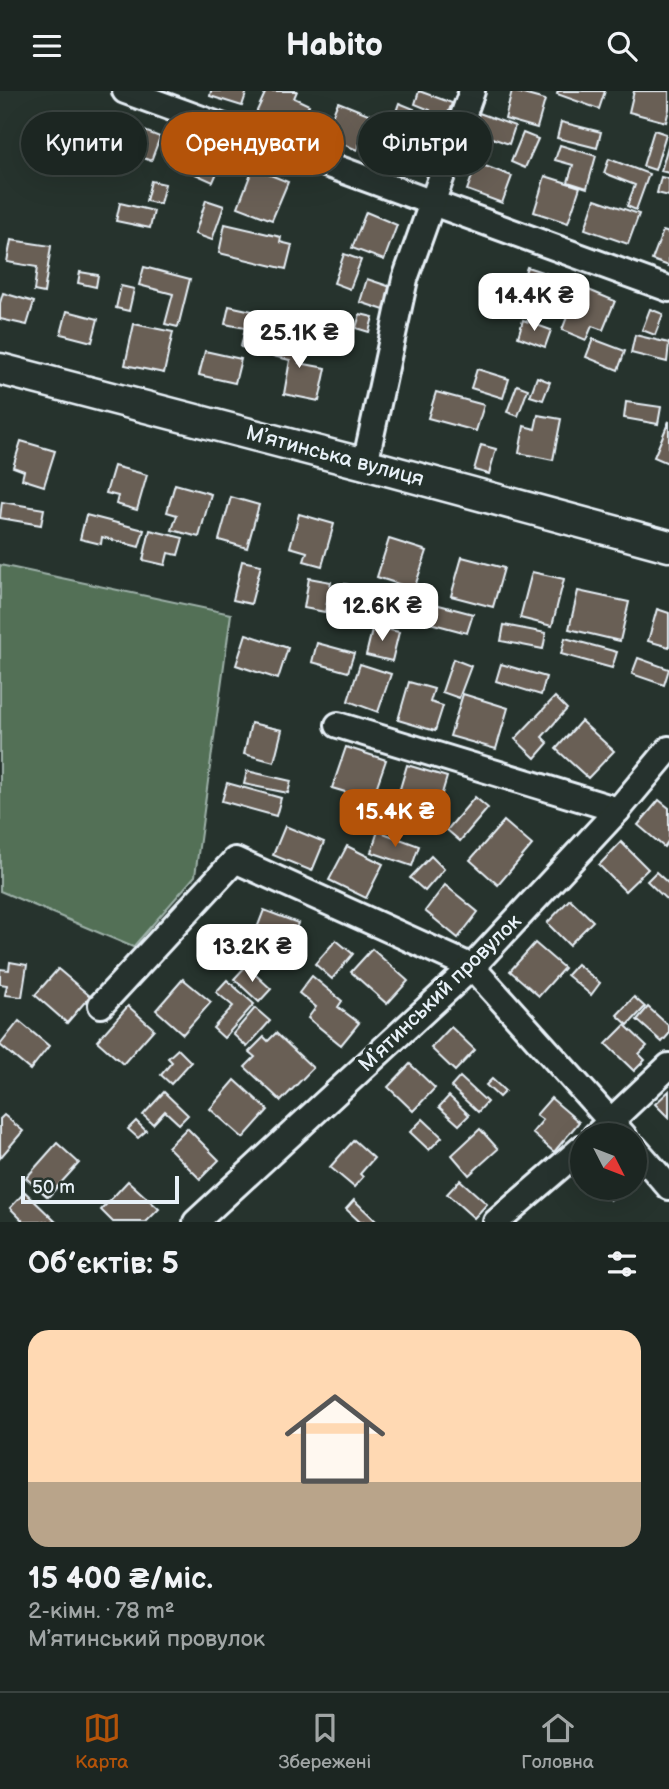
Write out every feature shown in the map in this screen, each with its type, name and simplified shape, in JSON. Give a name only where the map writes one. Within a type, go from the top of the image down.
[{"type":"street","points":[[125,91],[669,289]]},
{"type":"street","points":[[365,464],[405,279],[472,91]]},
{"type":"street","name":"Мʼятинська вулиця","points":[[0,369],[669,546]]},
{"type":"street","points":[[338,725],[618,810]]},
{"type":"street","name":"Мʼятинський провулок","points":[[196,1222],[472,967],[618,810],[669,749]]},
{"type":"street","points":[[101,1005],[235,860],[472,967],[604,1123]]},
{"type":"street","points":[[618,1123],[669,1066]]},
{"type":"street","points":[[496,1222],[570,1158]]},
{"type":"street","points":[[648,1163],[669,1187]]},
{"type":"green space","points":[[0,565],[231,614],[195,876],[133,947],[0,891]]},
{"type":"building","points":[[211,91],[247,91],[242,106],[210,96]]},
{"type":"building","points":[[266,91],[297,91],[294,98],[309,105],[306,112],[256,112]]},
{"type":"building","points":[[419,91],[452,103],[448,112],[429,112],[430,110],[415,104]]},
{"type":"building","points":[[512,91],[545,100],[537,128],[505,119]]},
{"type":"building","points":[[558,91],[605,91],[599,109],[557,94]]},
{"type":"building","points":[[634,91],[669,91],[666,122],[629,112]]},
{"type":"building","points":[[338,102],[363,112],[358,112],[357,150],[344,144],[344,112],[334,112]]},
{"type":"building","points":[[399,103],[414,109],[413,112],[396,112]]},
{"type":"building","points":[[492,118],[515,126],[509,144],[492,138]]},
{"type":"building","points":[[561,122],[601,132],[597,148],[557,138]]},
{"type":"building","points":[[654,130],[666,134],[655,170],[643,166]]},
{"type":"building","points":[[147,132],[160,137],[151,161],[147,159]]},
{"type":"building","points":[[523,133],[538,139],[525,168],[511,162]]},
{"type":"building","points":[[560,145],[596,156],[587,188],[568,182],[573,165],[555,160]]},
{"type":"building","points":[[669,146],[669,173],[661,171]]},
{"type":"building","points":[[609,159],[649,174],[636,210],[627,206],[635,185],[604,173]]},
{"type":"building","points":[[492,169],[512,176],[502,203],[467,190],[473,175],[492,175]]},
{"type":"building","points":[[197,175],[216,175],[213,182]]},
{"type":"building","points":[[250,175],[270,175],[288,182],[272,220],[238,207]]},
{"type":"building","points":[[545,176],[580,187],[568,223],[534,212]]},
{"type":"building","points":[[661,177],[669,179],[669,196],[657,193]]},
{"type":"building","points":[[151,181],[165,184],[160,204],[146,201]]},
{"type":"building","points":[[595,199],[639,214],[628,244],[585,229]]},
{"type":"building","points":[[206,200],[224,206],[212,240],[195,234]]},
{"type":"building","points":[[120,203],[154,211],[150,228],[116,221]]},
{"type":"building","points":[[366,212],[397,225],[384,260],[352,248]]},
{"type":"building","points":[[225,224],[281,237],[280,242],[292,245],[286,269],[219,253]]},
{"type":"building","points":[[663,231],[669,233],[669,266],[652,260]]},
{"type":"building","points":[[11,240],[51,246],[44,293],[34,291],[37,267],[7,262]]},
{"type":"building","points":[[344,254],[361,260],[350,289],[334,283]]},
{"type":"building","points":[[144,267],[190,279],[178,327],[165,324],[173,294],[139,285]]},
{"type":"building","points":[[527,267],[563,279],[552,311],[516,299]]},
{"type":"building","points":[[80,272],[98,275],[96,287],[78,283]]},
{"type":"building","points":[[367,279],[391,287],[384,310],[360,302]]},
{"type":"building","points":[[121,286],[134,289],[129,311],[116,308]]},
{"type":"building","points":[[579,286],[615,301],[603,330],[592,326],[586,340],[562,330]]},
{"type":"building","points":[[3,293],[34,302],[27,325],[0,319]]},
{"type":"building","points":[[229,306],[266,314],[257,351],[241,347],[245,328],[225,324]]},
{"type":"building","points":[[650,309],[663,314],[655,335],[642,330]]},
{"type":"building","points":[[67,311],[98,319],[92,342],[61,334]]},
{"type":"building","points":[[360,314],[373,317],[369,332],[356,328]]},
{"type":"building","points":[[299,316],[346,324],[342,343],[295,335]]},
{"type":"building","points":[[523,320],[551,330],[545,347],[518,337]]},
{"type":"building","points":[[134,324],[173,332],[164,373],[125,365]]},
{"type":"building","points":[[278,335],[303,340],[299,363],[326,368],[319,401],[284,394],[290,360],[273,356]]},
{"type":"building","points":[[635,335],[669,343],[667,362],[631,353]]},
{"type":"building","points":[[593,339],[625,351],[618,370],[586,357]]},
{"type":"building","points":[[205,351],[241,359],[235,383],[199,375]]},
{"type":"building","points":[[477,369],[509,379],[503,398],[471,388]]},
{"type":"building","points":[[537,377],[550,382],[543,400],[530,396]]},
{"type":"building","points":[[517,385],[528,389],[518,416],[507,412]]},
{"type":"building","points":[[436,392],[484,405],[476,431],[428,418]]},
{"type":"building","points":[[626,402],[661,407],[658,424],[624,418]]},
{"type":"building","points":[[538,415],[561,419],[553,460],[519,453],[524,426],[535,429]]},
{"type":"building","points":[[669,421],[669,461],[668,463],[654,457]]},
{"type":"building","points":[[21,441],[55,451],[44,486],[22,479],[24,471],[13,467]]},
{"type":"building","points":[[481,445],[496,449],[489,474],[474,470]]},
{"type":"building","points":[[114,466],[147,475],[137,510],[116,504],[118,496],[106,493]]},
{"type":"building","points":[[175,484],[211,494],[199,537],[172,530],[177,515],[167,512]]},
{"type":"building","points":[[231,497],[259,505],[247,548],[219,540]]},
{"type":"building","points":[[2,502],[44,509],[41,525],[0,518]]},
{"type":"building","points":[[299,514],[334,524],[322,566],[304,561],[307,552],[290,547]]},
{"type":"building","points":[[86,515],[144,530],[139,547],[102,537],[101,544],[80,539]]},
{"type":"building","points":[[150,530],[183,538],[178,555],[168,553],[165,565],[143,560]]},
{"type":"building","points":[[389,539],[427,551],[414,589],[377,577]]},
{"type":"building","points":[[462,557],[504,568],[493,607],[451,596]]},
{"type":"building","points":[[242,561],[261,565],[251,604],[233,600]]},
{"type":"building","points":[[532,572],[564,579],[552,626],[520,618]]},
{"type":"building","points":[[309,578],[331,582],[325,612],[304,608]]},
{"type":"building","points":[[345,584],[363,588],[356,620],[337,616]]},
{"type":"building","points":[[578,591],[629,602],[620,641],[569,629]]},
{"type":"building","points":[[435,604],[473,614],[467,633],[430,623]]},
{"type":"building","points":[[657,609],[669,613],[669,647],[648,641]]},
{"type":"building","points":[[504,625],[546,633],[543,649],[501,641]]},
{"type":"building","points":[[373,626],[399,632],[392,661],[366,655]]},
{"type":"building","points":[[246,634],[288,648],[278,679],[236,665]]},
{"type":"building","points":[[565,638],[617,652],[612,668],[561,654]]},
{"type":"building","points":[[317,643],[354,653],[348,672],[312,662]]},
{"type":"building","points":[[638,658],[669,669],[664,685],[632,674]]},
{"type":"building","points":[[453,659],[471,666],[459,698],[442,692]]},
{"type":"building","points":[[360,664],[391,674],[378,712],[348,701]]},
{"type":"building","points":[[501,664],[546,677],[541,695],[496,681]]},
{"type":"building","points":[[409,682],[434,689],[430,702],[443,706],[435,731],[398,720]]},
{"type":"building","points":[[463,694],[508,708],[496,749],[450,736]]},
{"type":"building","points":[[555,697],[567,709],[542,737],[548,743],[535,758],[515,739]]},
{"type":"building","points":[[581,721],[614,751],[588,778],[556,749]]},
{"type":"building","points":[[251,723],[282,730],[274,762],[244,754]]},
{"type":"building","points":[[346,747],[386,760],[372,800],[332,788]]},
{"type":"building","points":[[407,765],[447,777],[437,810],[397,799]]},
{"type":"building","points":[[247,771],[291,781],[288,793],[244,784]]},
{"type":"building","points":[[227,783],[281,798],[276,816],[222,801]]},
{"type":"building","points":[[475,797],[488,808],[460,841],[447,830]]},
{"type":"building","points":[[659,800],[669,808],[669,840],[664,847],[638,825]]},
{"type":"building","points":[[504,821],[532,845],[498,885],[470,860]]},
{"type":"building","points":[[285,826],[324,842],[312,871],[273,855]]},
{"type":"building","points":[[378,831],[419,846],[412,866],[371,852]]},
{"type":"building","points":[[621,842],[648,869],[625,891],[599,865]]},
{"type":"building","points":[[347,846],[383,864],[366,898],[329,880]]},
{"type":"building","points":[[431,856],[444,869],[425,891],[410,878]]},
{"type":"building","points":[[656,872],[669,884],[669,902],[647,881]]},
{"type":"building","points":[[445,885],[478,912],[458,938],[425,911]]},
{"type":"building","points":[[570,899],[593,921],[569,945],[547,923]]},
{"type":"building","points":[[264,910],[298,923],[283,962],[249,949]]},
{"type":"building","points":[[336,940],[353,954],[332,979],[315,964]]},
{"type":"building","points":[[535,943],[564,968],[539,996],[510,971]]},
{"type":"building","points":[[372,949],[408,981],[387,1004],[351,972]]},
{"type":"building","points":[[10,962],[27,965],[22,997],[5,995],[7,985],[0,984],[0,969],[9,970]]},
{"type":"building","points":[[577,964],[600,983],[591,995],[567,975]]},
{"type":"building","points":[[246,966],[271,989],[259,1002],[234,979]]},
{"type":"building","points":[[58,969],[90,996],[67,1023],[35,995]]},
{"type":"building","points":[[312,976],[342,1001],[338,1007],[359,1023],[341,1045],[308,1018],[316,1007],[299,993]]},
{"type":"building","points":[[183,979],[211,1002],[183,1034],[156,1010]]},
{"type":"building","points":[[227,980],[254,1004],[224,1038],[213,1028],[233,1006],[216,992]]},
{"type":"building","points":[[634,997],[645,1007],[628,1025],[617,1015]]},
{"type":"building","points":[[128,1006],[154,1029],[123,1064],[97,1041]]},
{"type":"building","points":[[648,1007],[669,1026],[669,1034],[662,1042],[637,1020]]},
{"type":"building","points":[[255,1008],[270,1021],[247,1047],[233,1034]]},
{"type":"building","points":[[19,1021],[49,1046],[30,1070],[0,1045]]},
{"type":"building","points":[[625,1025],[647,1046],[639,1054],[645,1060],[634,1071],[606,1044]]},
{"type":"building","points":[[451,1027],[475,1050],[455,1071],[431,1048]]},
{"type":"building","points":[[276,1033],[313,1068],[281,1101],[245,1067],[255,1057],[249,1052],[264,1037],[268,1041]]},
{"type":"building","points":[[178,1049],[191,1062],[171,1084],[161,1075],[172,1062],[168,1058]]},
{"type":"building","points":[[410,1064],[435,1088],[413,1111],[388,1087]]},
{"type":"building","points":[[460,1077],[487,1102],[478,1112],[451,1087]]},
{"type":"building","points":[[492,1079],[505,1091],[499,1097],[486,1085]]},
{"type":"building","points":[[235,1080],[268,1110],[243,1138],[210,1109]]},
{"type":"building","points":[[669,1091],[669,1118],[655,1104]]},
{"type":"building","points":[[164,1092],[188,1115],[179,1124],[165,1111],[153,1124],[143,1115]]},
{"type":"building","points":[[449,1096],[469,1115],[459,1125],[439,1107]]},
{"type":"building","points":[[551,1098],[579,1122],[570,1123],[570,1133],[554,1152],[532,1133],[543,1120],[536,1115]]},
{"type":"building","points":[[4,1115],[23,1131],[0,1158],[0,1119]]},
{"type":"building","points":[[423,1119],[442,1137],[429,1150],[410,1132]]},
{"type":"building","points":[[136,1121],[146,1131],[138,1138],[128,1129]]},
{"type":"building","points":[[187,1128],[219,1160],[200,1179],[168,1147]]},
{"type":"building","points":[[480,1129],[498,1149],[469,1175],[452,1155]]},
{"type":"building","points":[[354,1140],[374,1158],[360,1174],[363,1177],[354,1187],[330,1167]]},
{"type":"building","points":[[57,1143],[79,1163],[48,1197],[26,1178]]},
{"type":"building","points":[[460,1180],[487,1204],[474,1218],[447,1194]]},
{"type":"building","points":[[128,1181],[159,1209],[146,1222],[113,1222],[101,1210]]},
{"type":"building","points":[[25,1192],[56,1222],[24,1222],[10,1208]]},
{"type":"building","points":[[354,1200],[377,1222],[360,1222],[346,1209]]}]
